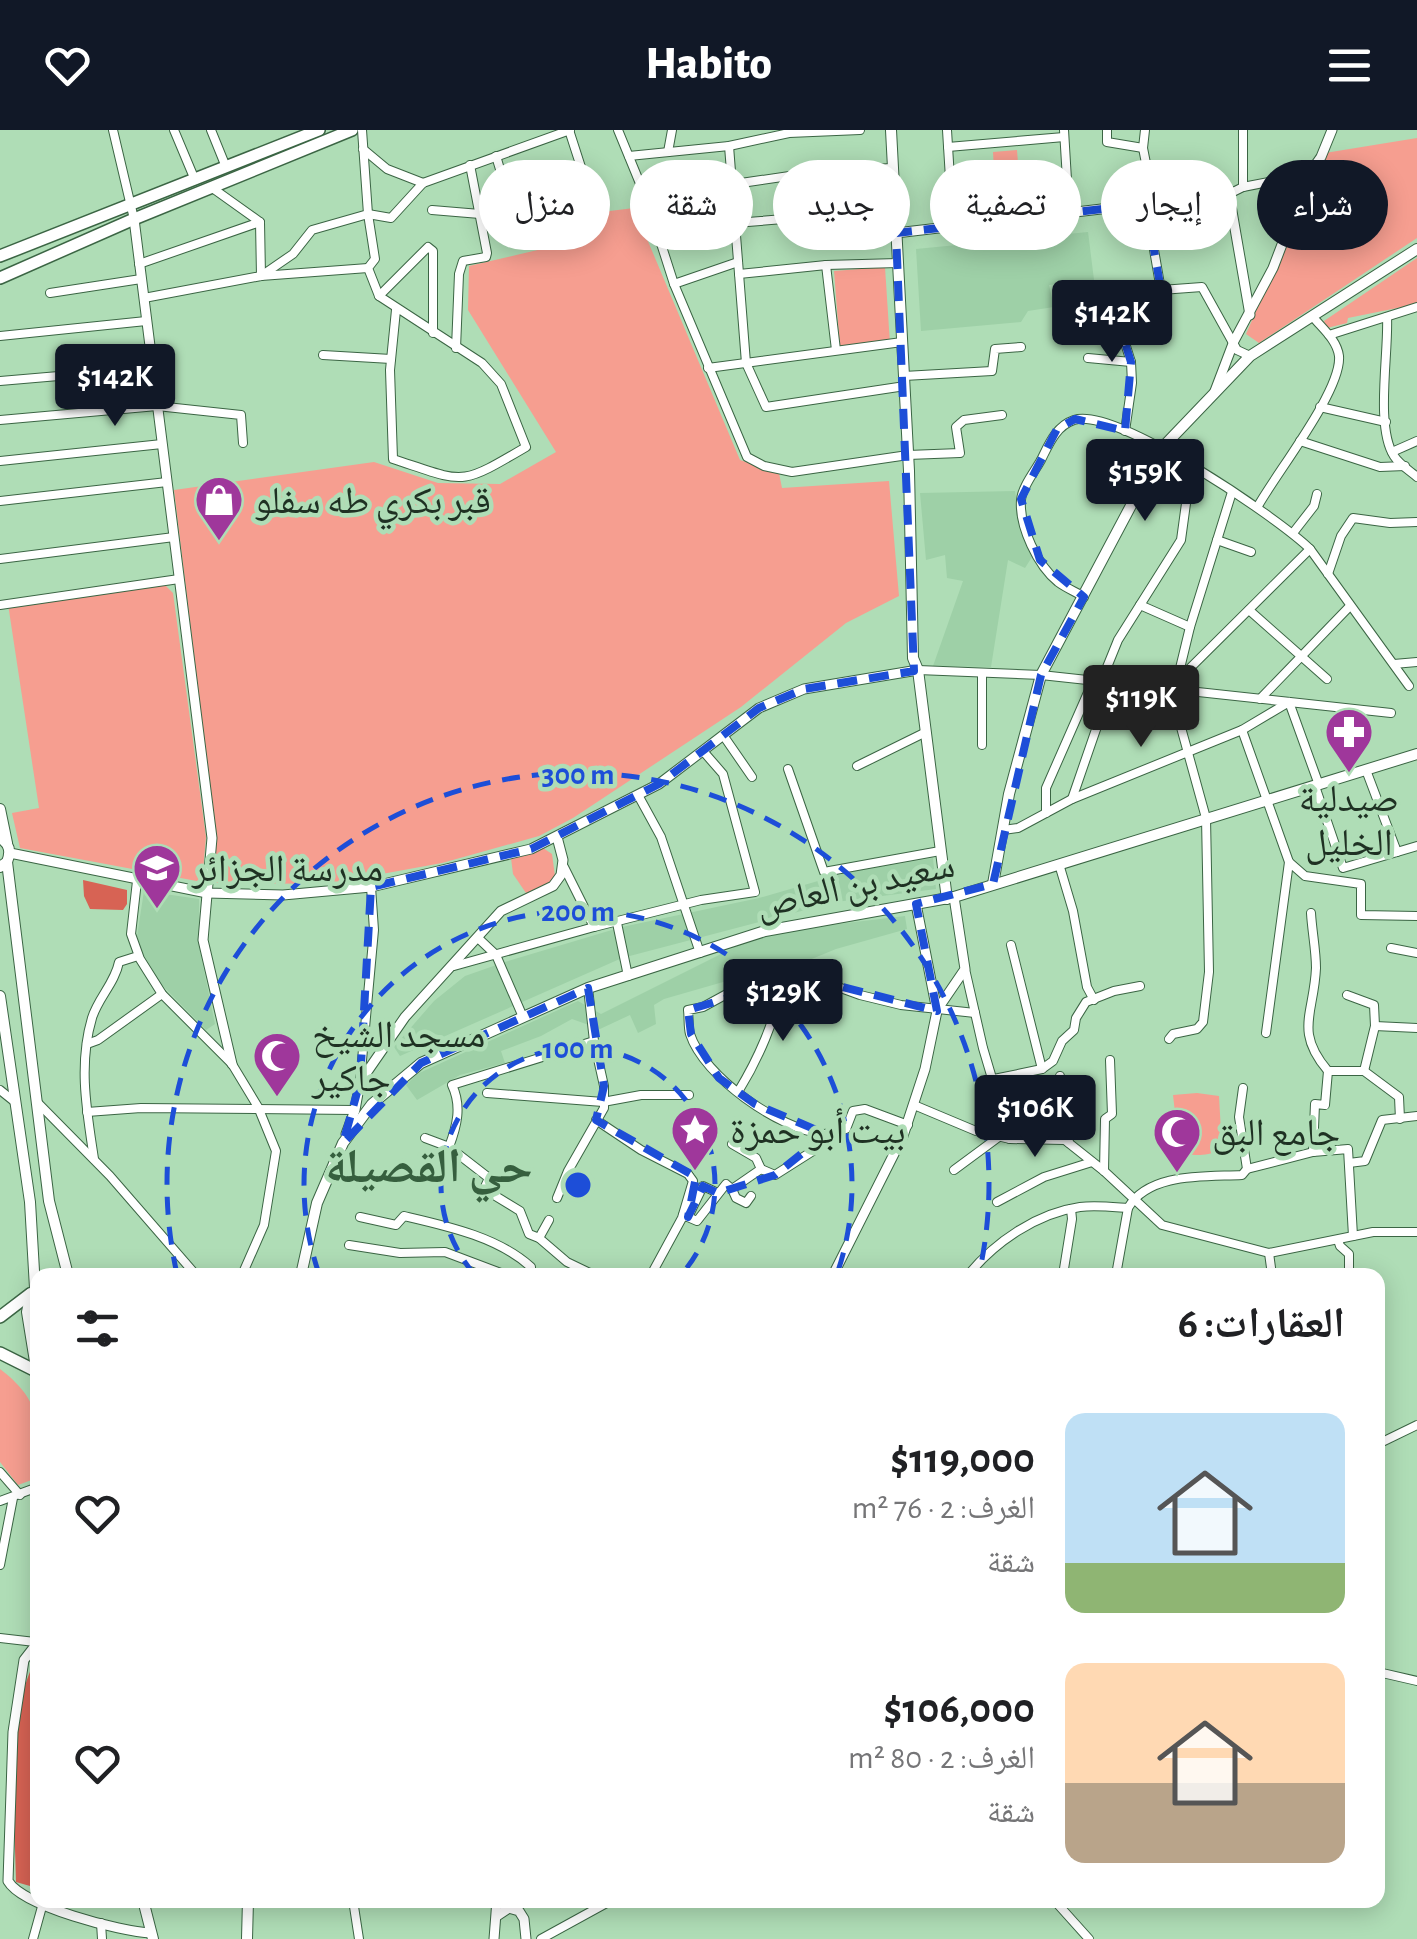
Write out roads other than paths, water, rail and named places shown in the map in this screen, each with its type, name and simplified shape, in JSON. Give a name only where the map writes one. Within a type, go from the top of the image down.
[{"type":"main road","points":[[0,278],[290,135],[319,130]]},
{"type":"main road","points":[[0,256],[211,187],[352,130]]},
{"type":"main road","points":[[889,130],[892,160]]},
{"type":"main road","points":[[993,884],[1009,794],[1041,675],[1161,449],[1250,356],[1417,249]]},
{"type":"main road","points":[[897,250],[913,658],[918,670],[940,851],[951,898]]},
{"type":"main road","name":"سعيد بن العاص","points":[[303,1268],[317,1203],[343,1142],[372,1104],[408,1072],[523,1017],[588,988],[766,931],[951,898],[1417,754]]},
{"type":"main road","points":[[0,809],[49,1201],[66,1268]]},
{"type":"main road","points":[[0,996],[30,1202],[33,1268]]},
{"type":"main road","points":[[14,1098],[24,1088],[36,1096]]},
{"type":"main road","points":[[17,1118],[28,1122],[38,1117]]},
{"type":"main road","points":[[0,1317],[30,1293]]},
{"type":"main road","points":[[30,1303],[30,1330]]},
{"type":"main road","points":[[0,1353],[30,1369]]},
{"type":"main road","points":[[145,1908],[152,1936]]},
{"type":"main road","points":[[247,1939],[248,1908]]},
{"type":"street","points":[[174,130],[195,180]]},
{"type":"street","points":[[210,130],[226,166]]},
{"type":"street","points":[[144,298],[261,276],[368,268],[375,260],[362,130]]},
{"type":"street","points":[[261,276],[294,254],[312,230],[368,214],[391,218],[423,183],[470,165],[569,130],[579,160]]},
{"type":"street","points":[[618,130],[632,160]]},
{"type":"street","points":[[668,152],[672,130]]},
{"type":"street","points":[[630,156],[729,146],[789,133],[860,130]]},
{"type":"street","points":[[947,130],[949,160]]},
{"type":"street","points":[[1107,130],[1106,142],[1143,148]]},
{"type":"street","points":[[1144,160],[1145,130]]},
{"type":"street","points":[[1242,130],[1243,187]]},
{"type":"street","points":[[1320,160],[1332,130]]},
{"type":"street","points":[[111,131],[132,212],[212,838],[204,940],[232,1064]]},
{"type":"street","points":[[948,147],[1064,134],[1066,160]]},
{"type":"street","points":[[729,146],[730,160]]},
{"type":"street","points":[[363,149],[388,169],[423,183]]},
{"type":"street","points":[[496,156],[497,160]]},
{"type":"street","points":[[470,165],[479,209]]},
{"type":"street","points":[[1237,190],[1257,184]]},
{"type":"street","points":[[211,187],[260,222]]},
{"type":"street","points":[[432,210],[479,214]]},
{"type":"street","points":[[139,264],[260,222]]},
{"type":"street","points":[[260,222],[261,276]]},
{"type":"street","points":[[1237,236],[1250,315]]},
{"type":"street","points":[[379,296],[428,246],[433,251],[433,334]]},
{"type":"street","points":[[456,348],[463,261],[486,257],[486,250]]},
{"type":"street","points":[[663,250],[746,457],[764,466],[792,472],[908,455],[960,453],[956,427],[964,420],[1002,415]]},
{"type":"street","points":[[737,250],[746,363],[766,408],[905,381],[992,371],[995,349],[1022,347]]},
{"type":"street","points":[[1155,250],[1160,290]]},
{"type":"street","points":[[1215,391],[1234,341],[1280,250]]},
{"type":"street","points":[[674,284],[738,262]]},
{"type":"street","points":[[739,274],[898,262]]},
{"type":"street","points":[[826,265],[836,350]]},
{"type":"street","points":[[368,268],[379,296],[482,363],[502,384],[526,447],[476,477],[457,480],[392,458],[391,358],[396,310]]},
{"type":"street","points":[[50,293],[141,280]]},
{"type":"street","points":[[1058,316],[1076,314],[1131,292],[1202,287],[1236,350],[1250,356]]},
{"type":"street","points":[[1111,299],[1130,362],[1132,383],[1126,431]]},
{"type":"street","points":[[1329,334],[1417,307]]},
{"type":"street","points":[[1258,506],[1335,384],[1339,354],[1329,334],[1312,317]]},
{"type":"street","points":[[1386,317],[1386,422],[1395,460],[1417,477]]},
{"type":"street","points":[[0,336],[146,321]]},
{"type":"street","points":[[708,368],[902,342]]},
{"type":"street","points":[[323,355],[391,358]]},
{"type":"street","points":[[1088,358],[1130,362]]},
{"type":"street","points":[[0,381],[152,368]]},
{"type":"street","points":[[0,420],[157,406],[241,415],[243,443]]},
{"type":"street","points":[[1320,408],[1386,422]]},
{"type":"street","points":[[1084,597],[1056,580],[1040,560],[1025,528],[1021,499],[1058,429],[1075,419],[1126,431],[1161,449],[1258,506],[1294,533],[1310,549],[1410,686]]},
{"type":"street","points":[[1300,441],[1380,466],[1405,466]]},
{"type":"street","points":[[1392,452],[1417,441]]},
{"type":"street","points":[[0,462],[162,444]]},
{"type":"street","points":[[1072,799],[1102,682],[1118,640],[1181,540],[1191,467]]},
{"type":"street","points":[[0,501],[167,482]]},
{"type":"street","points":[[1169,1039],[1173,1034],[1197,1029],[1204,1018],[1208,972],[1206,818],[1187,752],[1176,686],[1232,492]]},
{"type":"street","points":[[1294,533],[1314,506],[1317,494]]},
{"type":"street","points":[[1328,574],[1340,536],[1353,518],[1417,522]]},
{"type":"street","points":[[0,559],[174,538]]},
{"type":"street","points":[[1217,540],[1251,552]]},
{"type":"street","points":[[1176,686],[1310,549]]},
{"type":"street","points":[[0,604],[180,579]]},
{"type":"street","points":[[1140,605],[1190,627]]},
{"type":"street","points":[[1260,698],[1350,606]]},
{"type":"street","points":[[1249,610],[1327,679]]},
{"type":"street","points":[[1394,664],[1417,662]]},
{"type":"street","points":[[5,853],[208,894],[283,895],[371,887],[531,850],[659,784],[759,708],[804,689],[918,670],[1176,686],[1391,713]]},
{"type":"street","points":[[982,674],[982,745]]},
{"type":"street","points":[[1046,812],[1046,788],[1102,682]]},
{"type":"street","points":[[1002,830],[1018,828],[1072,799],[1242,730],[1289,702]]},
{"type":"street","points":[[1289,702],[1343,868],[1417,846]]},
{"type":"street","points":[[1242,730],[1289,862],[1266,1033]]},
{"type":"street","points":[[857,766],[926,732]]},
{"type":"street","points":[[723,736],[752,777]]},
{"type":"street","points":[[454,966],[684,904],[754,892],[723,774],[703,751]]},
{"type":"street","points":[[788,769],[824,872],[940,851]]},
{"type":"street","points":[[1366,770],[1397,852]]},
{"type":"street","points":[[638,795],[661,838],[700,953]]},
{"type":"street","points":[[557,837],[564,867],[594,928]]},
{"type":"street","points":[[1289,862],[1305,876],[1361,884],[1361,915],[1417,916]]},
{"type":"street","points":[[1058,864],[1073,911],[1087,988],[1094,1000]]},
{"type":"street","points":[[360,1082],[405,1017],[502,911],[553,886],[564,867]]},
{"type":"street","points":[[137,881],[131,934],[138,956],[162,994],[232,1064],[258,1108],[276,1150],[264,1225],[245,1268]]},
{"type":"street","points":[[343,1142],[360,1082],[374,930],[371,887]]},
{"type":"street","points":[[951,898],[1005,1138]]},
{"type":"street","points":[[916,904],[937,1011]]},
{"type":"street","points":[[1312,913],[1316,967],[1308,1024],[1310,1050],[1328,1071],[1325,1105],[1315,1104],[1313,1152]]},
{"type":"street","points":[[618,922],[628,976]]},
{"type":"street","points":[[478,938],[496,955],[523,1017]]},
{"type":"street","points":[[1011,945],[1042,1069]]},
{"type":"street","points":[[1391,948],[1417,953]]},
{"type":"street","points":[[94,1158],[84,1067],[93,1014],[119,962],[138,956]]},
{"type":"street","points":[[836,1268],[908,1125],[937,1011],[964,969]]},
{"type":"street","points":[[738,1092],[764,1041],[779,999],[778,982],[736,990],[688,1010],[690,1034],[707,1062],[738,1092],[792,1123],[826,1134],[846,1129],[852,1112],[865,1109],[908,1125]]},
{"type":"street","points":[[779,990],[827,983],[860,995],[937,1011],[975,1013]]},
{"type":"street","points":[[994,1079],[1042,1069],[1052,1062],[1062,1041],[1074,1030],[1086,1002],[1140,986]]},
{"type":"street","points":[[557,1198],[604,1102],[588,988]]},
{"type":"street","points":[[87,1044],[162,994]]},
{"type":"street","points":[[1346,996],[1374,1005],[1375,1026],[1364,1071]]},
{"type":"street","points":[[1375,1026],[1417,1028]]},
{"type":"street","points":[[450,1147],[458,1110],[452,1085],[594,1041]]},
{"type":"street","points":[[1104,1171],[1105,1119],[1112,1114],[1110,1060]]},
{"type":"street","points":[[1328,1071],[1364,1071],[1399,1098],[1400,1119]]},
{"type":"street","points":[[1060,1076],[1069,1143]]},
{"type":"street","points":[[1243,1088],[1240,1118],[1247,1169]]},
{"type":"street","points":[[0,1090],[14,1098]]},
{"type":"street","points":[[488,1093],[604,1102],[641,1095],[689,1095]]},
{"type":"street","points":[[36,1096],[190,1268]]},
{"type":"street","points":[[0,1104],[14,1098]]},
{"type":"street","points":[[914,1106],[1005,1138],[1065,1140],[1104,1171],[1130,1203],[1162,1225],[1269,1253],[1373,1232],[1417,1232]]},
{"type":"street","points":[[88,1112],[141,1108],[355,1110]]},
{"type":"street","points":[[1349,1163],[1364,1161],[1382,1120],[1417,1116]]},
{"type":"street","points":[[596,1120],[691,1177],[693,1186],[686,1216]]},
{"type":"street","points":[[732,1144],[756,1158],[761,1169],[775,1175],[816,1148],[826,1134]]},
{"type":"street","points":[[424,1138],[450,1147],[489,1178],[484,1189],[502,1204],[520,1211],[529,1234],[579,1268]]},
{"type":"street","points":[[954,1170],[1005,1138]]},
{"type":"street","points":[[974,1268],[988,1251],[1010,1236],[1071,1210],[1130,1203],[1167,1180],[1242,1175],[1247,1169],[1313,1152],[1348,1149],[1353,1236]]},
{"type":"street","points":[[997,1202],[1044,1176],[1092,1162]]},
{"type":"street","points":[[732,1189],[761,1169]]},
{"type":"street","points":[[686,1216],[697,1221],[726,1184],[746,1204],[751,1196]]},
{"type":"street","points":[[655,1268],[703,1186],[718,1193]]},
{"type":"street","points":[[1117,1268],[1130,1203]]},
{"type":"street","points":[[1064,1268],[1071,1210]]},
{"type":"street","points":[[360,1217],[396,1225],[404,1216],[454,1228],[518,1255],[531,1268]]},
{"type":"street","points":[[539,1238],[549,1220]]},
{"type":"street","points":[[1338,1240],[1349,1254],[1349,1268]]},
{"type":"street","points":[[349,1245],[386,1252],[445,1252],[487,1268]]},
{"type":"street","points":[[1269,1253],[1271,1268]]},
{"type":"street","points":[[1385,1441],[1417,1425]]},
{"type":"street","points":[[0,1472],[16,1496],[0,1564]]},
{"type":"street","points":[[0,1502],[30,1490]]},
{"type":"street","points":[[0,1638],[30,1641]]},
{"type":"street","points":[[30,1651],[24,1660],[12,1732],[4,1881],[30,1898]]},
{"type":"street","points":[[1385,1674],[1417,1681]]},
{"type":"street","points":[[33,1939],[41,1908]]},
{"type":"street","points":[[56,1908],[152,1936]]},
{"type":"street","points":[[354,1908],[360,1939]]},
{"type":"street","points":[[494,1939],[497,1908]]},
{"type":"street","points":[[541,1939],[597,1908]]},
{"type":"street","points":[[1061,1908],[1089,1939]]},
{"type":"street","points":[[497,1916],[504,1909],[518,1910],[524,1919],[526,1939]]},
{"type":"street","points":[[101,1924],[102,1939]]},
{"type":"place","name":"قبر بكري طه سفلو","points":[[219,542]]},
{"type":"place","name":"صيدلية الخليل","points":[[1349,774]]},
{"type":"place","name":"مدرسة الجزائر","points":[[157,910]]},
{"type":"place","name":"مسجد الشيخ جاكير","points":[[277,1098]]},
{"type":"place","name":"بيت أبو حمزة","points":[[695,1172]]},
{"type":"place","name":"جامع البق","points":[[1177,1174]]},
{"type":"district","name":"حي القصيلة","points":[[429,1165]]}]
